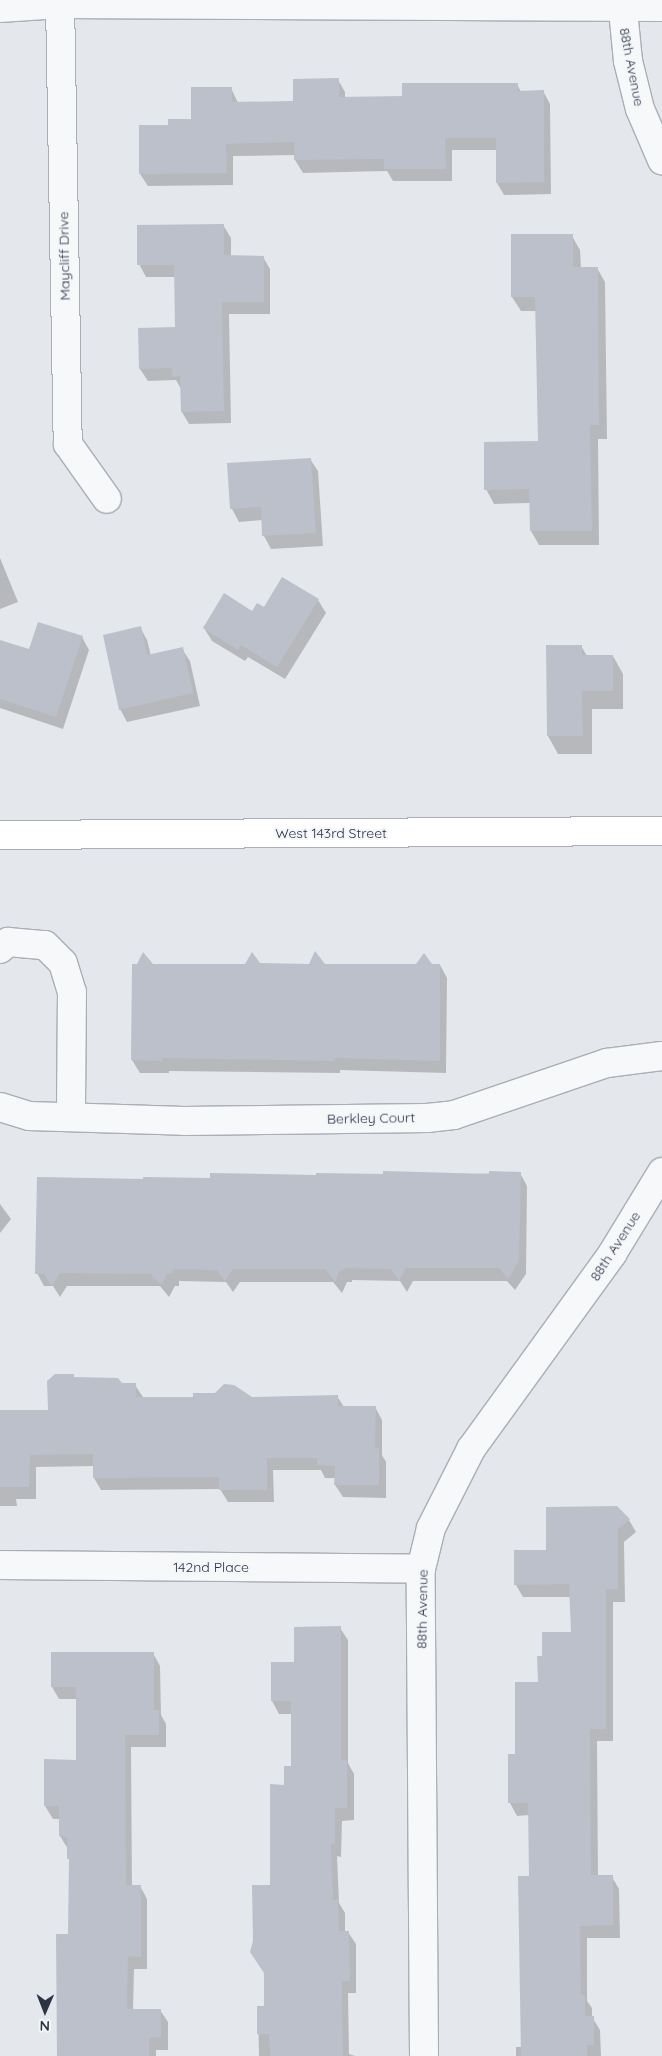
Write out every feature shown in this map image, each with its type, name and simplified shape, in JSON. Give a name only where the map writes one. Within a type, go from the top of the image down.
[{"type":"main road","name":"West 143rd Street","points":[[0,835],[662,830]]},
{"type":"street","points":[[0,8],[60,2],[622,4],[662,7]]},
{"type":"street","name":"Maycliff Drive","points":[[60,2],[68,444],[107,499]]},
{"type":"street","name":"88th Avenue","points":[[622,4],[628,61],[640,109],[662,160]]},
{"type":"street","points":[[0,949],[8,942],[45,945],[63,963],[72,992],[71,1117]]},
{"type":"street","name":"Berkley Court","points":[[0,1107],[28,1116],[184,1121],[427,1118],[454,1115],[607,1063],[662,1056]]},
{"type":"street","name":"88th Avenue","points":[[424,2056],[422,1569],[431,1528],[471,1448],[612,1254],[662,1172]]},
{"type":"street","name":"142nd Place","points":[[0,1565],[422,1569]]},
{"type":"building","points":[[339,78],[339,97],[402,96],[402,83],[518,83],[518,91],[544,90],[544,182],[496,183],[496,138],[445,138],[446,169],[384,169],[384,159],[294,160],[294,142],[226,144],[227,173],[139,174],[139,125],[168,125],[168,119],[191,119],[191,87],[232,87],[232,102],[293,101],[293,79]]},
{"type":"building","points":[[224,224],[224,255],[264,256],[264,302],[222,302],[224,411],[181,412],[180,376],[172,377],[172,368],[139,369],[138,328],[175,327],[174,265],[137,265],[137,225]]},
{"type":"building","points":[[511,234],[573,234],[573,267],[598,267],[599,425],[590,425],[592,531],[530,531],[529,489],[484,490],[484,442],[538,441],[535,297],[511,297]]},
{"type":"building","points":[[311,458],[316,533],[262,536],[261,507],[230,509],[227,463]]},
{"type":"building","points":[[282,577],[319,599],[277,667],[241,645],[238,650],[203,628],[224,593],[252,611],[257,603],[264,607]]},
{"type":"building","points":[[38,622],[83,636],[56,717],[0,699],[0,640],[29,649]]},
{"type":"building","points":[[141,626],[147,655],[183,647],[193,693],[119,710],[103,635]]},
{"type":"building","points":[[546,645],[582,645],[582,655],[613,655],[613,691],[582,691],[583,736],[547,736]]},
{"type":"building","points":[[315,951],[325,964],[416,964],[424,953],[432,964],[440,964],[440,1061],[334,1058],[334,1061],[162,1058],[162,1061],[131,1060],[132,964],[137,964],[143,952],[153,964],[245,964],[252,952],[260,963],[309,964]]},
{"type":"building","points":[[383,1171],[489,1174],[489,1171],[521,1172],[519,1261],[508,1279],[499,1268],[406,1268],[399,1281],[391,1269],[345,1268],[345,1270],[340,1270],[335,1282],[325,1269],[233,1269],[225,1281],[217,1270],[173,1269],[172,1274],[167,1274],[161,1285],[151,1274],[60,1273],[52,1286],[44,1274],[35,1274],[37,1177],[210,1178],[210,1173],[316,1175],[316,1173],[383,1174]]},
{"type":"building","points":[[55,1374],[74,1374],[74,1377],[118,1378],[122,1383],[136,1383],[136,1397],[193,1397],[193,1393],[215,1393],[224,1384],[234,1385],[252,1397],[338,1395],[338,1406],[376,1406],[375,1448],[379,1448],[379,1485],[334,1485],[335,1466],[317,1465],[317,1458],[267,1458],[267,1490],[219,1490],[219,1477],[93,1478],[93,1454],[30,1455],[29,1487],[0,1487],[0,1410],[48,1410],[47,1381]]},
{"type":"building","points":[[617,1506],[630,1519],[618,1529],[618,1589],[606,1589],[606,1729],[590,1729],[591,1875],[613,1875],[613,1925],[580,1926],[581,1995],[585,1995],[585,2016],[594,2016],[594,2045],[587,2045],[587,2056],[521,2056],[518,1876],[529,1876],[528,1803],[508,1803],[508,1754],[515,1754],[515,1682],[538,1682],[537,1656],[542,1656],[542,1632],[571,1632],[569,1584],[514,1585],[514,1550],[546,1550],[546,1507]]},
{"type":"building","points":[[341,1626],[341,1760],[347,1760],[347,1808],[335,1808],[335,1844],[331,1844],[333,1900],[338,1899],[339,1931],[349,1931],[350,1981],[342,1981],[343,2056],[270,2056],[269,2034],[257,2034],[257,2006],[264,2006],[264,1973],[250,1952],[253,1941],[252,1885],[270,1885],[270,1784],[284,1785],[284,1766],[291,1766],[291,1701],[271,1701],[271,1662],[294,1662],[294,1627]]},
{"type":"building","points":[[51,1652],[154,1652],[154,1710],[159,1710],[159,1735],[125,1735],[126,1885],[141,1885],[141,1957],[128,1956],[127,2009],[161,2009],[161,2037],[149,2038],[149,2056],[57,2056],[56,1934],[68,1934],[69,1859],[67,1859],[67,1837],[59,1836],[59,1806],[44,1806],[44,1759],[76,1760],[76,1687],[51,1687]]}]
